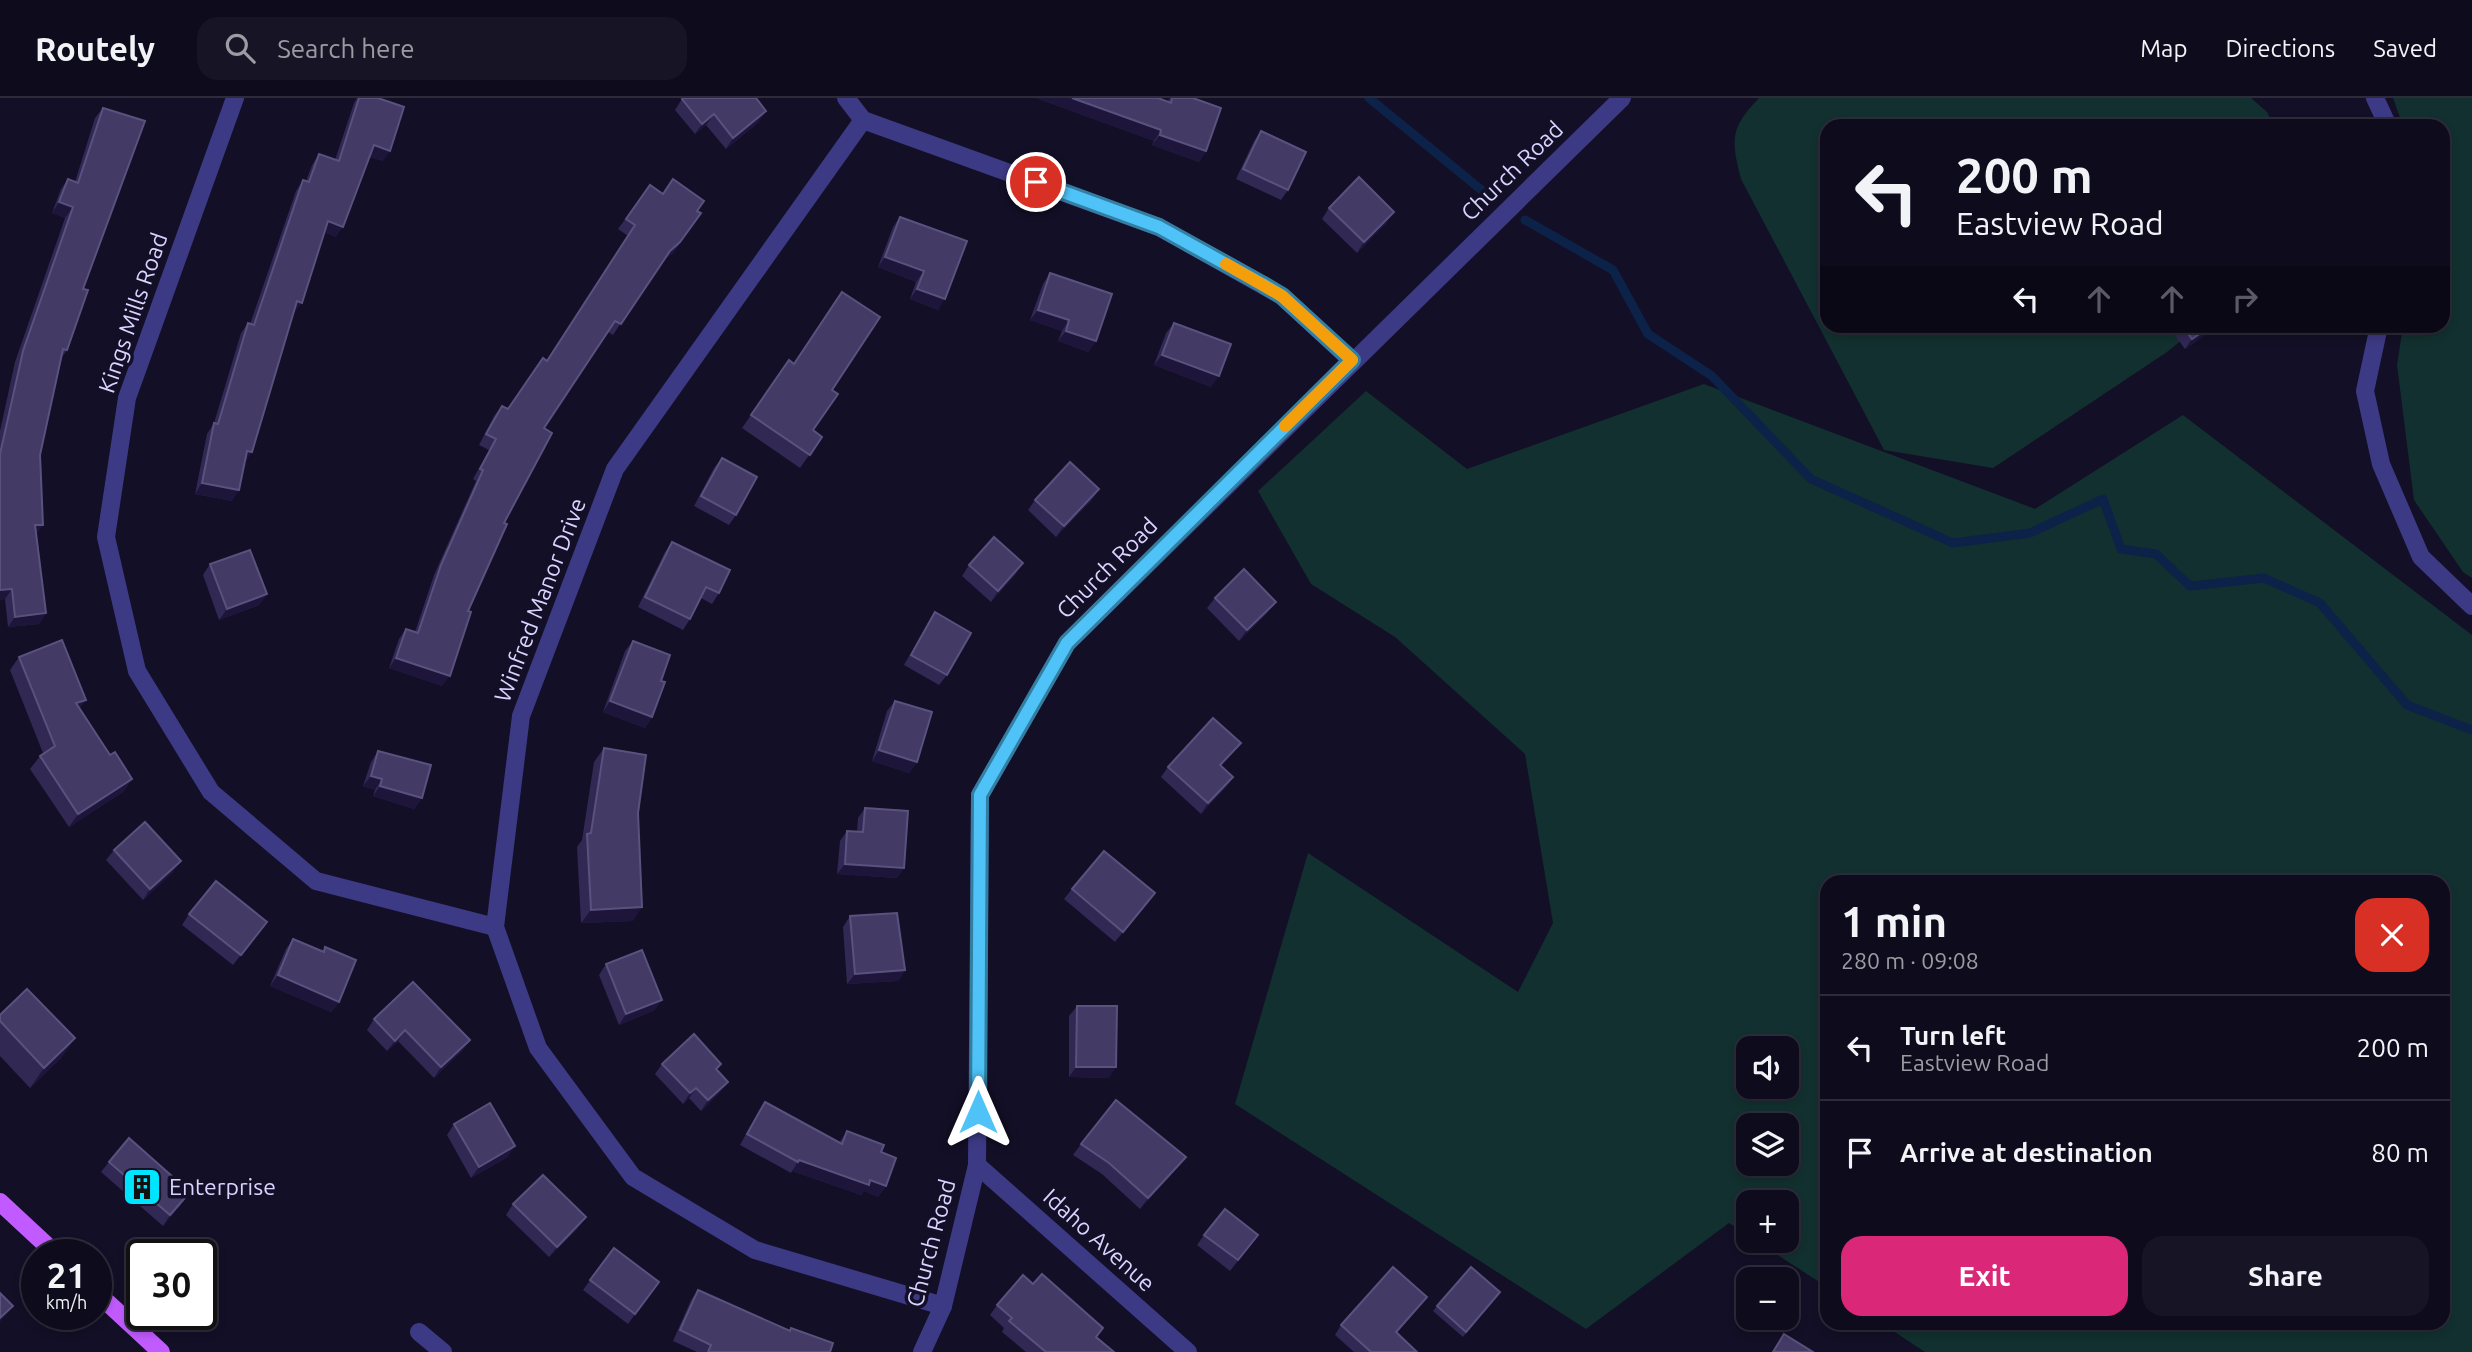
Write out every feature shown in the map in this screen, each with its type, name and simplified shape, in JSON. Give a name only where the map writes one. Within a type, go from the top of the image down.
[{"type":"main road","points":[[2,1207],[39,1239]]},
{"type":"main road","points":[[112,1307],[161,1352]]},
{"type":"street","name":"Kings Mills Road","points":[[235,98],[127,398],[106,537],[137,671],[211,792],[316,881],[495,927]]},
{"type":"street","points":[[846,98],[863,120],[1159,227],[1282,296],[1352,360]]},
{"type":"street","name":"Church Road","points":[[922,1352],[943,1306],[977,1165],[980,795],[1067,643],[1352,360],[1622,98]]},
{"type":"street","points":[[2375,98],[2385,119]]},
{"type":"street","name":"Winfred Manor Drive","points":[[863,120],[615,469],[521,716],[495,927],[538,1048],[633,1177],[755,1250],[943,1306]]},
{"type":"street","points":[[2377,333],[2365,391],[2381,464],[2421,556],[2472,606]]},
{"type":"street","name":"Idaho Avenue","points":[[977,1165],[1188,1352]]},
{"type":"street","points":[[419,1332],[443,1352]]},
{"type":"green space","points":[[1759,98],[2251,98],[2267,112],[2270,119],[1820,119],[1820,329],[1741,179],[1735,135],[1749,108]]},
{"type":"green space","points":[[2393,98],[2472,98],[2472,578],[2463,572],[2414,500],[2397,365],[2402,333],[2450,333],[2450,119],[2400,119]]},
{"type":"green space","points":[[1822,333],[2190,333],[2167,352],[1993,468],[1884,450]]},
{"type":"green space","points":[[1704,384],[2035,509],[2183,415],[2472,635],[2472,1352],[1925,1352],[1892,1330],[2450,1330],[2450,875],[1820,875],[1820,1282],[1775,1253],[1799,1253],[1799,1190],[1736,1190],[1736,1227],[1729,1223],[1586,1329],[1235,1104],[1308,853],[1518,992],[1553,923],[1525,754],[1395,637],[1311,584],[1258,491],[1366,391],[1467,469]]},
{"type":"building","points":[[359,98],[378,98],[404,107],[390,151],[374,145],[343,227],[328,221],[302,303],[297,301],[252,452],[247,451],[239,490],[202,483],[214,423],[218,424],[248,323],[254,325],[303,180],[309,182],[319,154],[339,161]]},
{"type":"building","points":[[683,98],[756,98],[766,111],[733,138],[714,114],[702,124]]},
{"type":"building","points":[[1072,98],[1158,98],[1171,103],[1172,98],[1193,98],[1221,108],[1206,151],[1160,135],[1161,130]]},
{"type":"building","points":[[103,108],[145,121],[83,289],[88,290],[67,350],[63,349],[40,455],[43,525],[35,525],[46,613],[15,617],[12,589],[0,590],[0,454],[23,351],[73,207],[59,202],[68,179],[78,183]]},
{"type":"building","points":[[1261,131],[1306,152],[1288,190],[1243,169]]},
{"type":"building","points":[[1359,177],[1394,212],[1364,242],[1329,208]]},
{"type":"building","points":[[673,179],[704,201],[697,211],[701,213],[670,251],[621,324],[615,321],[544,428],[552,433],[504,523],[507,524],[468,611],[471,612],[450,676],[396,658],[406,629],[418,633],[441,565],[483,470],[480,469],[496,439],[486,434],[502,406],[508,409],[543,358],[547,361],[635,225],[626,219],[650,185],[663,194]]},
{"type":"building","points":[[900,217],[967,241],[945,299],[917,289],[924,271],[885,257]]},
{"type":"building","points":[[1050,273],[1112,294],[1096,341],[1066,331],[1069,320],[1038,310]]},
{"type":"building","points":[[842,292],[880,317],[832,390],[838,394],[813,430],[822,437],[810,455],[751,415],[789,360],[794,364]]},
{"type":"building","points":[[1174,323],[1231,344],[1219,376],[1162,355]]},
{"type":"building","points":[[2188,333],[2201,333],[2192,339]]},
{"type":"building","points":[[722,458],[757,477],[736,515],[701,496]]},
{"type":"building","points":[[1070,462],[1099,489],[1064,526],[1035,500]]},
{"type":"building","points":[[994,537],[1023,563],[998,591],[969,565]]},
{"type":"building","points":[[672,542],[730,570],[719,593],[706,587],[690,619],[645,597]]},
{"type":"building","points":[[250,550],[267,594],[227,609],[210,564]]},
{"type":"building","points":[[1244,569],[1276,602],[1247,630],[1215,598]]},
{"type":"building","points":[[935,612],[971,633],[947,675],[911,655]]},
{"type":"building","points":[[62,640],[86,700],[76,703],[110,755],[115,752],[132,779],[78,814],[40,756],[55,746],[19,657]]},
{"type":"building","points":[[633,641],[670,655],[661,681],[665,682],[652,717],[610,701]]},
{"type":"building","points":[[895,701],[932,712],[917,762],[879,750]]},
{"type":"building","points":[[1213,718],[1241,743],[1220,765],[1233,777],[1208,803],[1168,767]]},
{"type":"building","points":[[604,748],[646,755],[638,813],[642,907],[591,910],[587,834],[591,833]]},
{"type":"building","points":[[378,751],[431,765],[422,798],[380,786],[382,779],[371,776]]},
{"type":"building","points":[[865,808],[908,811],[904,868],[845,864],[847,831],[863,832]]},
{"type":"building","points":[[145,822],[181,861],[150,889],[114,850]]},
{"type":"building","points":[[1104,851],[1155,893],[1123,932],[1072,889]]},
{"type":"building","points":[[216,881],[267,922],[241,955],[189,914]]},
{"type":"building","points":[[897,913],[905,970],[855,974],[850,916]]},
{"type":"building","points":[[293,939],[324,952],[325,947],[356,960],[339,1002],[278,975]]},
{"type":"building","points":[[642,950],[662,1000],[626,1014],[606,964]]},
{"type":"building","points":[[413,982],[470,1040],[441,1067],[405,1030],[395,1041],[374,1019]]},
{"type":"building","points":[[27,989],[75,1038],[44,1068],[0,1021],[0,1015]]},
{"type":"building","points":[[1077,1006],[1117,1006],[1116,1067],[1076,1067]]},
{"type":"building","points":[[694,1034],[721,1064],[716,1069],[728,1082],[708,1100],[696,1088],[690,1093],[662,1064]]},
{"type":"building","points":[[1116,1100],[1186,1157],[1148,1198],[1109,1163],[1081,1144]]},
{"type":"building","points":[[765,1102],[842,1144],[847,1131],[884,1145],[881,1152],[896,1158],[886,1186],[870,1180],[869,1185],[799,1160],[798,1162],[747,1134]]},
{"type":"building","points":[[490,1103],[515,1146],[479,1167],[454,1124]]},
{"type":"building","points":[[129,1138],[190,1192],[170,1215],[109,1162]]},
{"type":"building","points":[[543,1175],[586,1217],[557,1247],[513,1204]]},
{"type":"building","points":[[1225,1209],[1258,1235],[1238,1260],[1204,1235]]},
{"type":"building","points":[[614,1248],[659,1282],[635,1314],[590,1280]]},
{"type":"building","points":[[1393,1267],[1427,1297],[1396,1332],[1417,1352],[1371,1352],[1341,1325]]},
{"type":"building","points":[[1471,1267],[1500,1292],[1466,1332],[1437,1306]]},
{"type":"building","points":[[1042,1274],[1103,1328],[1096,1337],[1114,1352],[1046,1352],[1009,1321],[1012,1318],[997,1305],[1023,1275],[1033,1284]]},
{"type":"building","points":[[698,1290],[790,1331],[791,1328],[833,1343],[830,1352],[708,1352],[711,1345],[680,1330]]},
{"type":"building","points":[[0,1293],[13,1306],[0,1318]]},
{"type":"building","points":[[1784,1334],[1813,1352],[1773,1352]]},
{"type":"waterway","points":[[1369,98],[1490,197]]},
{"type":"waterway","points":[[1525,220],[1613,270],[1648,334],[1712,376],[1811,479],[1953,543],[2030,533],[2103,499],[2121,549],[2156,554],[2190,586],[2264,578],[2320,603],[2407,705],[2472,730]]},
{"type":"slow traffic","points":[[1226,264],[1282,296],[1352,360],[1285,426]]},
{"type":"place","name":"Enterprise","points":[[142,1187]]},
{"type":"route","points":[[978,1112],[980,795],[1067,643],[1352,360],[1282,296],[1262,284],[1159,227],[1036,182]]}]
